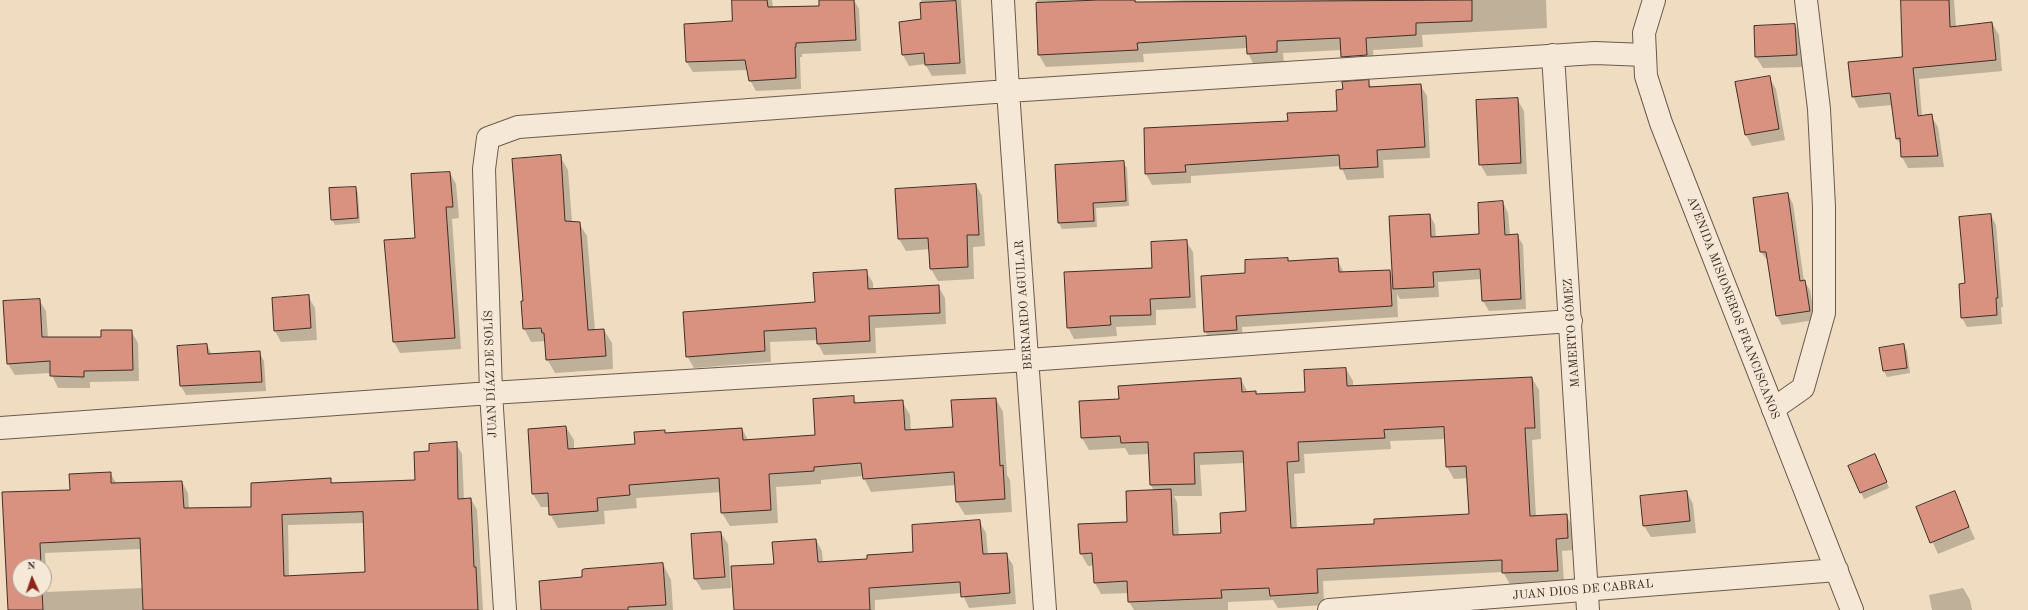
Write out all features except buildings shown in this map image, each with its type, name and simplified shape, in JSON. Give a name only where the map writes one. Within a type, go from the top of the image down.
[{"type":"street","name":"BERNARDO AGUILAR","points":[[1004,0],[1008,91],[1045,610]]},
{"type":"street","name":"AVENIDA MISIONEROS FRANCISCANOS","points":[[1654,0],[1644,33],[1646,76],[1661,123],[1852,610]]},
{"type":"street","points":[[1773,409],[1803,388],[1824,313],[1824,207],[1819,109],[1806,0]]},
{"type":"street","points":[[1008,91],[1595,52],[1645,55]]},
{"type":"street","name":"MAMERTO GÓMEZ","points":[[1553,55],[1588,600]]},
{"type":"street","name":"JUAN DÍAZ DE SOLÍS","points":[[504,610],[491,393],[484,169],[488,138],[518,127],[1008,91]]},
{"type":"street","points":[[0,428],[491,393],[1028,360],[1571,321]]},
{"type":"street","name":"JUAN DIOS DE CABRAL","points":[[1329,610],[1588,600],[1837,570]]}]
